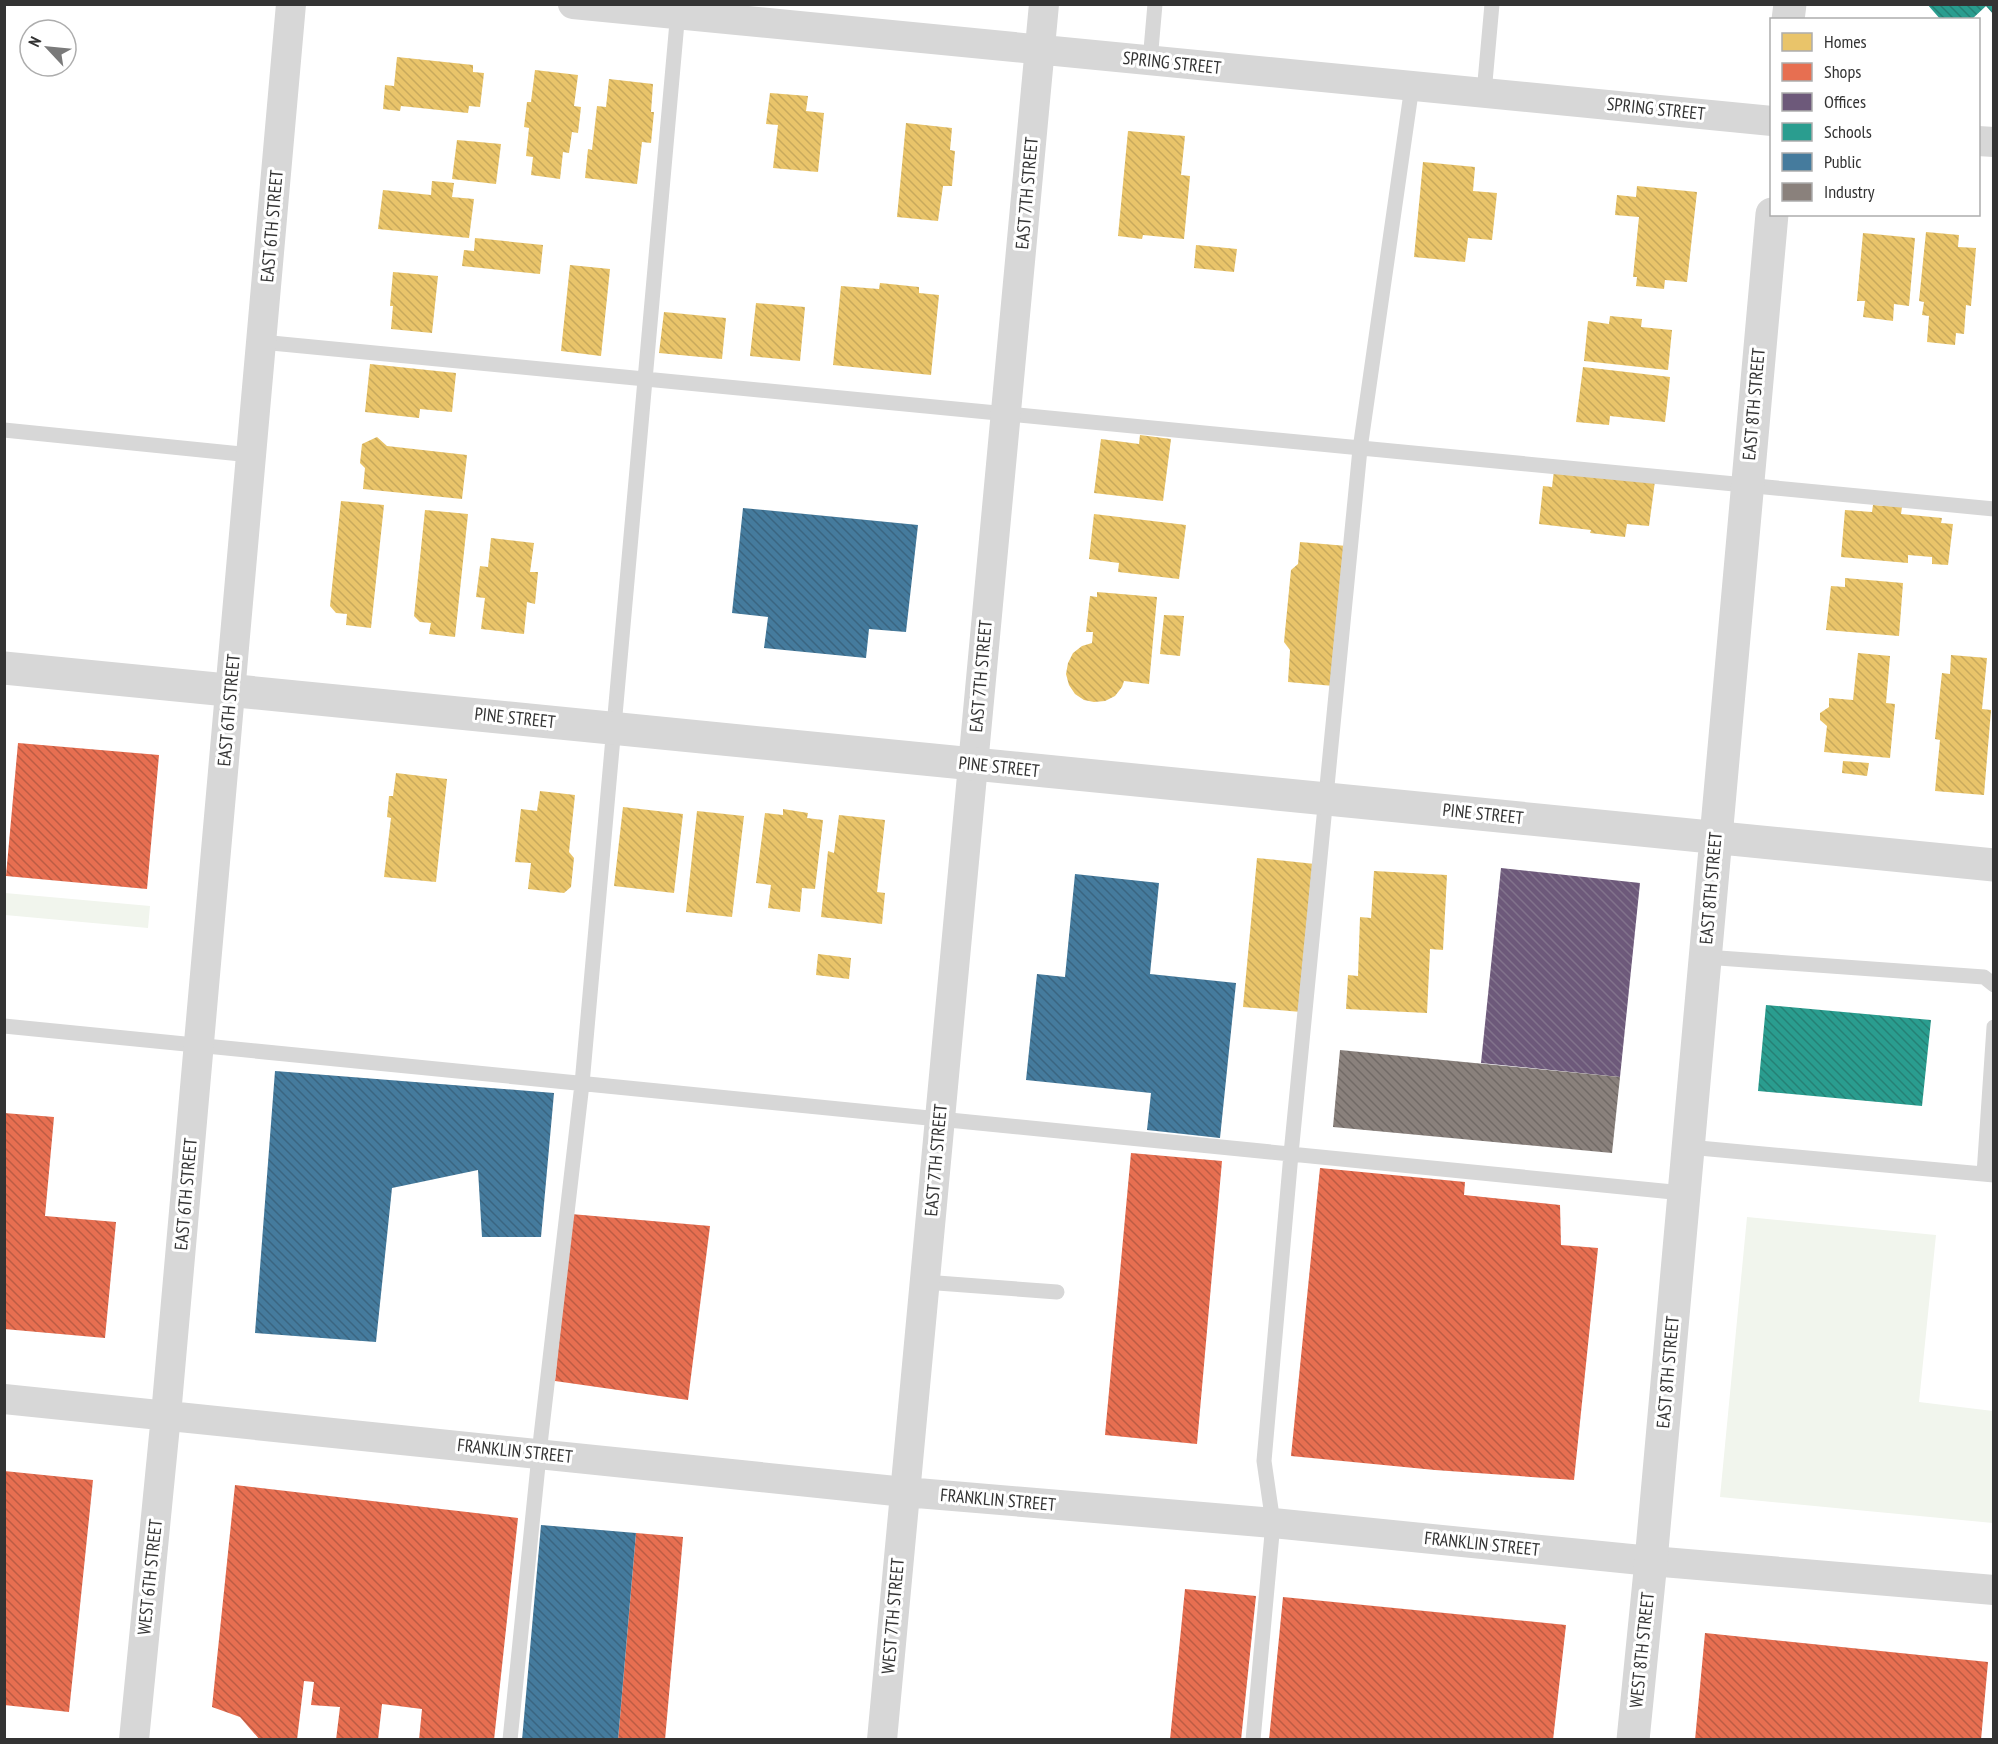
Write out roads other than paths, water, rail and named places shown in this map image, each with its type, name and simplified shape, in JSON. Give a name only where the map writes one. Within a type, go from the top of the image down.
[{"type":"street","name":"EAST 6TH STREET","points":[[166,1415],[291,4]]},
{"type":"street","name":"SPRING STREET","points":[[573,4],[678,10],[1040,50],[1770,121]]},
{"type":"street","name":"EAST 7TH STREET","points":[[905,1492],[1044,4]]},
{"type":"street","name":"EAST 8TH STREET","points":[[1651,1561],[1772,216]]},
{"type":"street","name":"PINE STREET","points":[[4,668],[1994,865]]},
{"type":"street","name":"FRANKLIN STREET","points":[[4,1399],[905,1492],[1273,1523],[1651,1561],[1994,1590]]},
{"type":"street","name":"WEST 6TH STREET","points":[[134,1740],[166,1415]]},
{"type":"street","name":"WEST 7TH STREET","points":[[882,1740],[905,1492]]},
{"type":"street","name":"WEST 8TH STREET","points":[[1633,1740],[1651,1561]]},
{"type":"lane","points":[[1150,61],[1155,4]]},
{"type":"lane","points":[[1484,93],[1492,4]]},
{"type":"lane","points":[[510,1740],[582,1084],[678,10]]},
{"type":"lane","points":[[1253,1740],[1273,1523],[1264,1461],[1291,1154],[1360,449],[1412,86]]},
{"type":"lane","points":[[261,342],[1006,416],[1994,509]]},
{"type":"lane","points":[[4,430],[251,455]]},
{"type":"lane","points":[[1705,957],[1984,976],[1994,985]]},
{"type":"lane","points":[[4,1026],[1683,1193]]},
{"type":"lane","points":[[1688,1147],[1989,1174],[1994,1027]]},
{"type":"lane","points":[[924,1282],[1057,1292]]}]
